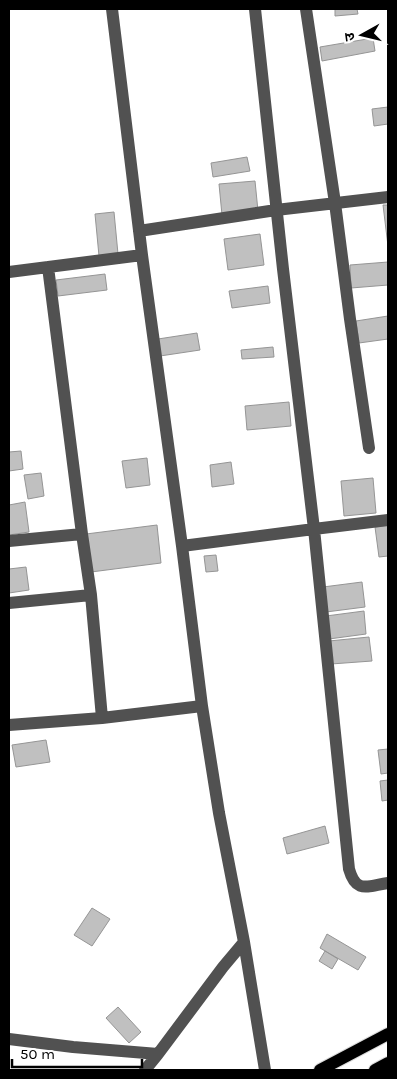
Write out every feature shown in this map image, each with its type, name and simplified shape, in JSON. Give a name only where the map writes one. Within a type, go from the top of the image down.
[{"type":"main road","points":[[320,1070],[388,1034]]},
{"type":"main road","points":[[375,1070],[388,1063]]},
{"type":"street","points":[[112,9],[142,255],[202,706],[265,1070]]},
{"type":"street","points":[[255,9],[276,210],[314,529],[349,869],[357,885],[388,883]]},
{"type":"street","points":[[306,9],[369,448]]},
{"type":"street","points":[[139,231],[276,210],[388,197]]},
{"type":"street","points":[[9,272],[142,255]]},
{"type":"street","points":[[48,267],[91,595],[102,718]]},
{"type":"street","points":[[182,546],[388,520]]},
{"type":"street","points":[[9,541],[82,534]]},
{"type":"street","points":[[9,602],[91,595]]},
{"type":"street","points":[[9,725],[102,718],[202,706]]},
{"type":"street","points":[[145,1070],[244,942]]},
{"type":"street","points":[[9,1040],[158,1054]]},
{"type":"building","points":[[335,9],[357,9],[358,14],[335,16]]},
{"type":"building","points":[[373,38],[375,51],[322,61],[320,47]]},
{"type":"building","points":[[388,107],[388,124],[374,126],[372,109]]},
{"type":"building","points":[[247,157],[250,171],[213,177],[211,163]]},
{"type":"building","points":[[255,181],[258,211],[222,215],[219,184]]},
{"type":"building","points":[[383,205],[388,205],[388,246]]},
{"type":"building","points":[[114,212],[118,254],[99,256],[95,214]]},
{"type":"building","points":[[260,234],[264,265],[228,270],[224,239]]},
{"type":"building","points":[[388,262],[388,285],[351,288],[350,265]]},
{"type":"building","points":[[105,274],[107,290],[58,296],[56,280]]},
{"type":"building","points":[[268,286],[270,303],[232,308],[229,291]]},
{"type":"building","points":[[388,316],[388,339],[359,343],[356,321]]},
{"type":"building","points":[[197,333],[200,350],[160,356],[158,339]]},
{"type":"building","points":[[273,347],[274,357],[242,359],[241,350]]},
{"type":"building","points":[[289,402],[291,426],[247,430],[245,406]]},
{"type":"building","points":[[21,451],[23,469],[9,471],[9,452]]},
{"type":"building","points":[[147,458],[150,485],[126,488],[122,461]]},
{"type":"building","points":[[231,462],[234,484],[212,487],[210,465]]},
{"type":"building","points":[[41,473],[44,496],[28,499],[24,475]]},
{"type":"building","points":[[373,478],[376,513],[344,516],[341,481]]},
{"type":"building","points":[[25,502],[29,532],[9,535],[9,505]]},
{"type":"building","points":[[157,525],[161,563],[91,572],[86,534]]},
{"type":"building","points":[[388,525],[388,556],[379,557],[375,527]]},
{"type":"building","points":[[216,555],[218,571],[206,572],[204,556]]},
{"type":"building","points":[[26,567],[29,590],[9,593],[9,569]]},
{"type":"building","points":[[362,582],[365,607],[326,612],[323,587]]},
{"type":"building","points":[[364,611],[366,634],[329,639],[326,616]]},
{"type":"building","points":[[369,637],[372,661],[331,664],[329,641]]},
{"type":"building","points":[[46,740],[50,762],[16,767],[12,745]]},
{"type":"building","points":[[388,749],[388,773],[381,774],[378,750]]},
{"type":"building","points":[[388,780],[388,800],[382,801],[380,781]]},
{"type":"building","points":[[325,826],[329,843],[287,854],[283,838]]},
{"type":"building","points":[[92,908],[110,919],[92,946],[74,935]]},
{"type":"building","points":[[327,934],[366,957],[358,970],[320,948]]},
{"type":"building","points":[[325,951],[338,959],[332,969],[319,961]]},
{"type":"building","points":[[118,1007],[141,1032],[129,1043],[106,1018]]}]
